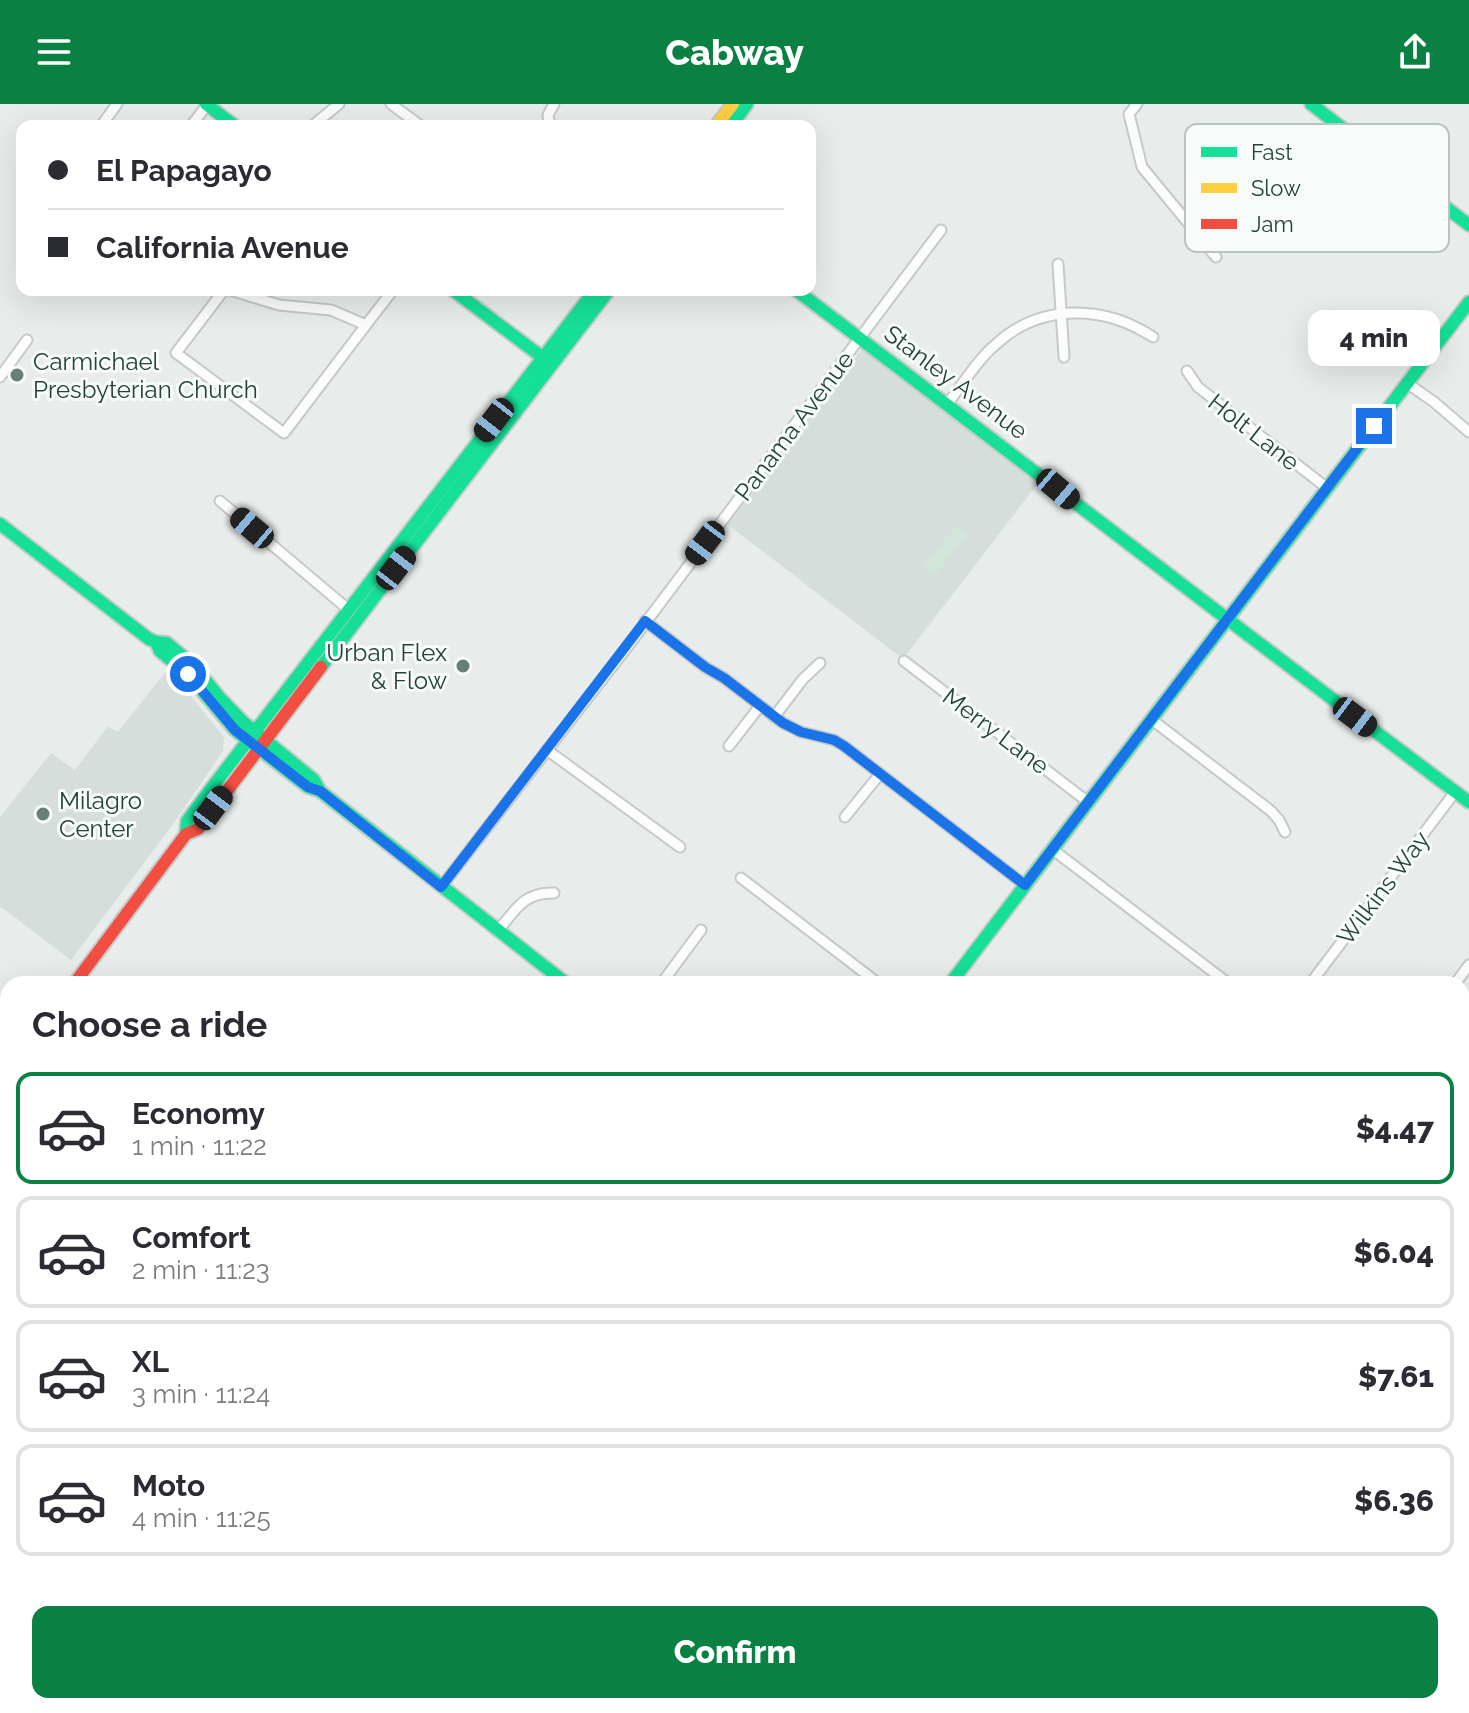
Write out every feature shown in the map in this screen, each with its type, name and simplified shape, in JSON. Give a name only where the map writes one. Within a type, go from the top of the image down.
[{"type":"street","points":[[319,120],[339,104]]},
{"type":"street","points":[[391,104],[413,120]]},
{"type":"street","points":[[721,120],[733,104]]},
{"type":"street","points":[[1137,104],[1129,114],[1142,167],[1185,219]]},
{"type":"street","points":[[1311,104],[1337,124]]},
{"type":"street","points":[[211,106],[228,120]]},
{"type":"street","points":[[1449,210],[1469,225]]},
{"type":"street","name":"Panama Avenue","points":[[441,887],[941,230]]},
{"type":"street","points":[[1212,252],[1216,257]]},
{"type":"street","points":[[1058,264],[1064,357]]},
{"type":"street","points":[[222,296],[176,353],[284,433],[388,296]]},
{"type":"street","points":[[248,296],[279,305],[331,310],[366,325]]},
{"type":"street","points":[[461,296],[548,361]]},
{"type":"street","points":[[80,976],[186,834],[187,821],[350,628],[548,361],[591,296]]},
{"type":"street","points":[[256,740],[349,610],[604,296]]},
{"type":"street","name":"Stanley Avenue","points":[[804,296],[1469,802]]},
{"type":"street","points":[[956,976],[1469,302]]},
{"type":"street","points":[[947,404],[982,357],[1001,339],[1023,325],[1048,316],[1080,312],[1106,315],[1131,324],[1153,337]]},
{"type":"street","points":[[0,377],[27,340]]},
{"type":"street","name":"Holt Lane","points":[[1187,371],[1198,387],[1327,488]]},
{"type":"street","points":[[1407,383],[1469,432]]},
{"type":"street","points":[[220,501],[349,610]]},
{"type":"street","points":[[0,524],[156,642],[167,643],[193,665],[256,740],[314,780],[320,791],[557,976]]},
{"type":"street","points":[[350,628],[350,620],[396,557],[398,548]]},
{"type":"street","points":[[645,621],[774,717],[792,728],[839,743],[1025,885]]},
{"type":"street","name":"Merry Lane","points":[[904,661],[1088,802]]},
{"type":"street","points":[[774,717],[803,679],[820,663]]},
{"type":"street","points":[[729,746],[760,706]]},
{"type":"street","points":[[1151,719],[1271,811],[1285,832]]},
{"type":"street","points":[[547,750],[680,847]]},
{"type":"street","points":[[845,817],[880,774]]},
{"type":"street","name":"Wilkins Way","points":[[1316,976],[1455,792]]},
{"type":"street","points":[[1052,849],[1219,976]]},
{"type":"street","points":[[741,878],[869,976]]},
{"type":"street","points":[[498,931],[524,901],[539,893],[554,893]]},
{"type":"street","points":[[667,976],[701,930]]},
{"type":"shaded area","points":[[861,350],[868,351],[1039,482],[903,659],[727,524]]},
{"type":"shaded area","points":[[166,671],[177,679],[224,737],[223,751],[174,823],[71,960],[0,906],[0,817],[51,753],[75,770],[108,726],[118,732]]},
{"type":"green space","points":[[955,527],[966,535],[934,576],[923,568]]},
{"type":"traffic: fast","points":[[206,104],[227,120]]},
{"type":"traffic: fast","points":[[735,120],[747,104]]},
{"type":"traffic: fast","points":[[1311,104],[1337,124]]},
{"type":"traffic: fast","points":[[1449,210],[1469,225]]},
{"type":"traffic: fast","points":[[461,296],[550,363]]},
{"type":"traffic: fast","points":[[186,834],[187,821],[210,790],[590,296]]},
{"type":"traffic: fast","points":[[321,667],[604,296]]},
{"type":"traffic: fast","points":[[804,296],[1469,802]]},
{"type":"traffic: fast","points":[[956,976],[1469,302]]},
{"type":"traffic: fast","points":[[0,524],[149,639],[167,643],[193,665],[242,721],[314,780],[320,791]]},
{"type":"traffic: fast","points":[[156,642],[160,651],[188,674],[235,730],[308,787],[320,791],[557,976]]},
{"type":"traffic: slow","points":[[721,120],[733,104]]},
{"type":"traffic: jam","points":[[80,976],[186,834],[198,829],[321,667]]},
{"type":"place","name":"Carmichael Presbyterian Church","points":[[17,375]]},
{"type":"place","name":"Urban Flex & Flow","points":[[463,666]]},
{"type":"place","name":"Milagro Center","points":[[43,814]]},
{"type":"route","points":[[188,674],[248,741],[308,787],[320,791],[441,887],[645,621],[783,723],[844,746],[1025,885],[1374,426]]}]
